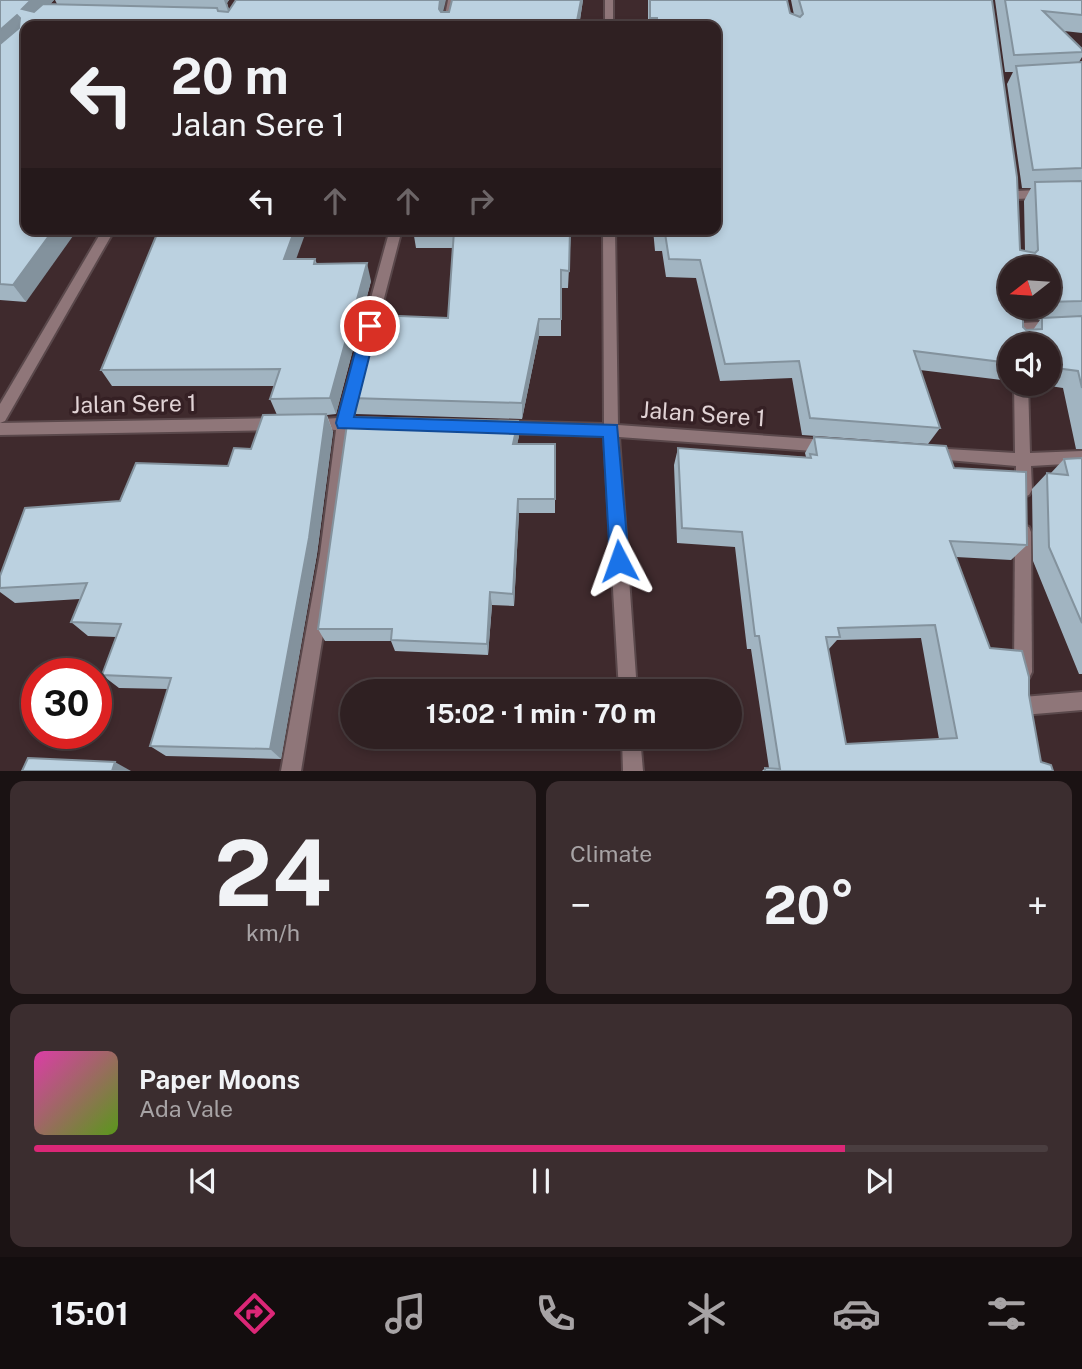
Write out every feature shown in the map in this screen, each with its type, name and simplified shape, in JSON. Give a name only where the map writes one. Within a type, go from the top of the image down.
[{"type":"street","points":[[447,21],[452,0]]},
{"type":"street","points":[[609,0],[609,21]]},
{"type":"street","points":[[1013,182],[1015,201],[1082,192]]},
{"type":"street","points":[[0,417],[106,235]]},
{"type":"street","points":[[291,771],[328,554],[344,423],[394,235]]},
{"type":"street","points":[[609,235],[611,430],[627,679]]},
{"type":"street","points":[[1019,333],[1019,323],[1082,325]]},
{"type":"street","points":[[1022,396],[1024,712],[1082,701]]},
{"type":"street","name":"Jalan Sere 1","points":[[0,429],[384,424]]},
{"type":"street","name":"Jalan Sere 1","points":[[491,427],[611,430],[845,447]]},
{"type":"street","points":[[914,452],[1024,460],[1082,457]]},
{"type":"street","points":[[632,749],[633,771]]},
{"type":"building","points":[[0,0],[31,0],[22,9],[34,12],[43,4],[217,8],[218,11],[228,12],[236,0],[440,0],[441,12],[449,12],[452,0],[581,0],[577,21],[21,21],[21,235],[50,235],[13,285],[0,284],[0,44],[19,28],[20,18],[17,15],[0,30]]},
{"type":"building","points":[[650,0],[787,0],[790,13],[800,17],[803,14],[799,0],[992,0],[1017,177],[1020,250],[1035,253],[1038,250],[1035,182],[1082,181],[1082,301],[1061,302],[1061,256],[998,256],[998,319],[1023,319],[1023,327],[1026,330],[1042,329],[1042,319],[1082,316],[1082,388],[1078,371],[1061,369],[1061,333],[998,333],[998,362],[914,351],[940,428],[810,418],[799,361],[725,364],[700,260],[669,259],[665,235],[721,235],[721,21],[657,21],[657,18],[650,18]]},
{"type":"building","points":[[1005,0],[1082,0],[1082,15],[1043,11],[1082,52],[1014,55]]},
{"type":"building","points":[[1082,62],[1082,168],[1033,170],[1016,66]]},
{"type":"building","points":[[157,235],[293,235],[284,259],[315,259],[314,264],[367,263],[330,398],[270,399],[280,369],[101,370]]},
{"type":"building","points":[[454,235],[570,235],[569,271],[561,270],[561,319],[539,319],[522,403],[351,398],[374,315],[448,318]]},
{"type":"building","points":[[326,414],[309,538],[270,749],[150,746],[171,678],[112,675],[112,658],[108,658],[121,624],[71,622],[87,583],[0,588],[0,576],[25,508],[120,501],[136,463],[228,466],[234,448],[251,449],[263,415]]},
{"type":"building","points":[[348,417],[518,421],[513,444],[555,444],[555,499],[518,499],[513,594],[490,592],[487,644],[391,640],[392,629],[318,629]]},
{"type":"building","points":[[814,437],[946,446],[954,468],[1026,472],[1027,545],[950,541],[990,648],[1022,651],[1029,677],[1029,695],[1041,762],[1051,765],[1053,771],[765,771],[765,768],[780,769],[759,636],[755,636],[742,532],[682,528],[678,448],[811,458],[810,454],[817,455]],"holes":[[[935,625],[957,738],[846,744],[826,637],[840,637],[838,628]]]},
{"type":"building","points":[[1082,458],[1082,623],[1049,547],[1047,473],[1068,475],[1064,459]]},
{"type":"building","points":[[28,758],[115,762],[112,771],[22,771]]},
{"type":"route","points":[[370,326],[344,423],[611,430],[619,561]]}]
